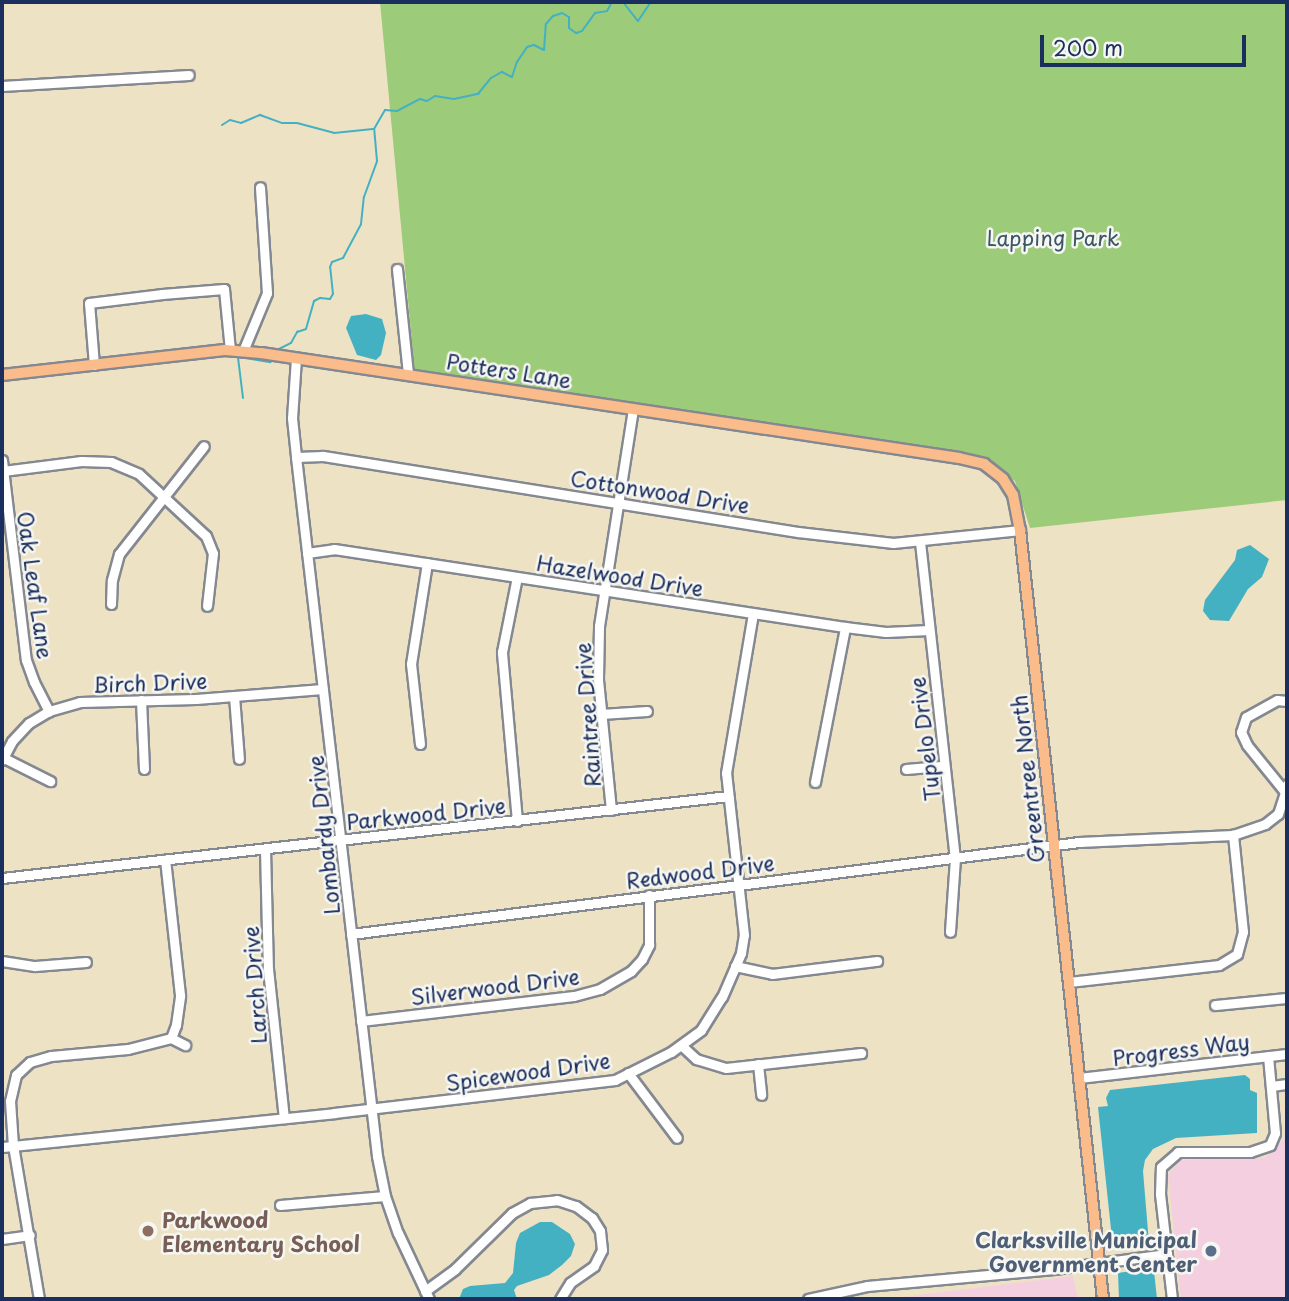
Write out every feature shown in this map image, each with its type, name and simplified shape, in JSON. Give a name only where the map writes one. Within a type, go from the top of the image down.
[{"type":"main road","name":"Potters Lane","points":[[2,375],[230,350],[243,351],[959,458],[984,464],[1003,479]]},
{"type":"main road","name":"Greentree North","points":[[1003,479],[1013,495],[1020,530],[1103,1299]]},
{"type":"street","points":[[2,86],[189,75]]},
{"type":"street","points":[[243,351],[267,293],[260,187]]},
{"type":"street","points":[[397,269],[408,374]]},
{"type":"street","points":[[94,365],[89,303],[162,294],[224,289],[230,350]]},
{"type":"street","name":"Lombardy Drive","points":[[296,358],[292,418],[372,1109],[385,1196],[427,1295]]},
{"type":"street","name":"Raintree Drive","points":[[611,810],[601,714],[599,626],[633,410]]},
{"type":"street","points":[[111,604],[112,580],[119,554],[204,446]]},
{"type":"street","name":"Cottonwood Drive","points":[[296,457],[323,456],[798,531],[893,543],[1020,530]]},
{"type":"street","points":[[2,467],[81,461],[111,462],[139,474],[188,517],[209,544],[213,574],[207,606]]},
{"type":"street","name":"Oak Leaf Lane","points":[[2,467],[26,660],[49,711]]},
{"type":"street","name":"Tupelo Drive","points":[[920,542],[955,858],[950,932]]},
{"type":"street","name":"Hazelwood Drive","points":[[307,553],[334,549],[845,627],[886,632],[929,629]]},
{"type":"street","points":[[420,744],[411,664],[427,563]]},
{"type":"street","points":[[517,577],[502,652],[517,821]]},
{"type":"street","name":"Spicewood Drive","points":[[2,1147],[372,1109],[615,1080],[681,1045],[701,1030],[735,966],[744,935],[726,773],[753,613]]},
{"type":"street","points":[[815,782],[845,627]]},
{"type":"street","name":"Birch Drive","points":[[2,758],[12,741],[29,723],[49,711],[80,702],[323,690]]},
{"type":"street","points":[[234,696],[239,759]]},
{"type":"street","points":[[141,700],[144,769]]},
{"type":"street","points":[[1286,788],[1247,745],[1241,732],[1246,717],[1277,700],[1287,701]]},
{"type":"street","points":[[601,714],[647,711]]},
{"type":"street","points":[[2,758],[50,781]]},
{"type":"street","points":[[906,769],[944,766]]},
{"type":"street","name":"Redwood Drive","points":[[351,934],[1054,845],[1233,835],[1265,824],[1278,814],[1286,788]]},
{"type":"street","name":"Parkwood Drive","points":[[2,878],[728,796]]},
{"type":"street","points":[[1069,982],[1219,965],[1237,954],[1243,932],[1233,835]]},
{"type":"street","name":"Larch Drive","points":[[265,849],[268,969],[284,1118]]},
{"type":"street","points":[[165,860],[180,995],[176,1025],[171,1038]]},
{"type":"street","name":"Silverwood Drive","points":[[361,1021],[574,996],[600,989],[631,971],[642,959],[649,945],[649,895]]},
{"type":"street","points":[[2,961],[35,966],[86,962]]},
{"type":"street","points":[[735,966],[772,974],[877,961]]},
{"type":"street","points":[[1214,1005],[1287,998]]},
{"type":"street","points":[[39,1299],[13,1146],[10,1101],[16,1075],[30,1062],[51,1056],[128,1049],[171,1038],[185,1045]]},
{"type":"street","points":[[681,1045],[695,1059],[726,1068],[861,1053]]},
{"type":"street","name":"Progress Way","points":[[1079,1078],[1287,1054]]},
{"type":"street","points":[[1172,1299],[1160,1194],[1161,1167],[1178,1152],[1250,1152],[1270,1145],[1275,1133],[1268,1056]]},
{"type":"street","points":[[758,1064],[761,1095]]},
{"type":"street","points":[[628,1073],[677,1138]]},
{"type":"street","points":[[1272,1086],[1287,1084]]},
{"type":"street","points":[[279,1205],[385,1196]]},
{"type":"street","points":[[427,1295],[512,1213],[530,1203],[557,1200],[576,1206],[592,1218],[600,1231],[602,1251],[594,1266],[570,1283],[560,1299]]},
{"type":"street","points":[[2,1239],[30,1236]]},
{"type":"street","points":[[808,1299],[867,1286],[1098,1264],[1167,1254]]},
{"type":"shaded area","points":[[1287,1093],[1287,1299],[1181,1299],[1168,1175],[1180,1160],[1265,1158],[1284,1139]]},
{"type":"shaded area","points":[[1073,1276],[1078,1299],[887,1299]]},
{"type":"green space","name":"Lapping Park","points":[[380,2],[1287,2],[1287,500],[1030,528],[1015,481],[990,464],[415,375]]},
{"type":"water","points":[[366,314],[382,319],[386,333],[381,355],[376,360],[357,355],[346,328],[351,316]]},
{"type":"water","points":[[1250,545],[1269,559],[1262,577],[1248,589],[1229,621],[1210,620],[1203,611],[1205,600],[1235,560],[1237,550]]},
{"type":"water","points":[[1245,1075],[1250,1079],[1250,1090],[1257,1093],[1257,1133],[1176,1138],[1153,1149],[1145,1160],[1143,1171],[1149,1243],[1113,1248],[1098,1107],[1108,1106],[1106,1098],[1110,1090]]},
{"type":"water","points":[[540,1222],[552,1222],[570,1234],[575,1244],[571,1256],[562,1265],[549,1275],[517,1286],[514,1290],[517,1299],[459,1299],[463,1289],[470,1286],[505,1283],[513,1273],[516,1243],[520,1233]]},
{"type":"water","points":[[1154,1271],[1157,1299],[1119,1299],[1118,1273]]},
{"type":"waterway","points":[[279,349],[291,343],[297,332],[306,329],[314,301],[320,298],[330,299],[333,294],[330,267],[332,262],[343,258],[361,224],[364,197],[377,161],[374,129],[385,110],[397,111],[420,99],[427,101],[435,96],[454,99],[478,94],[491,78],[502,72],[512,77],[517,62],[527,47],[534,45],[544,50],[546,24],[553,16],[562,13],[569,17],[569,28],[576,33],[582,31],[595,13],[607,11],[612,2]]},
{"type":"waterway","points":[[623,2],[638,21],[651,2]]},
{"type":"waterway","points":[[222,125],[230,120],[241,123],[260,115],[282,123],[297,123],[334,133],[373,129]]},
{"type":"waterway","points":[[243,398],[238,357],[271,362]]},
{"type":"place","name":"Parkwood Elementary School","points":[[148,1231]]},
{"type":"place","name":"Clarksville Municipal Government Center","points":[[1211,1251]]}]
